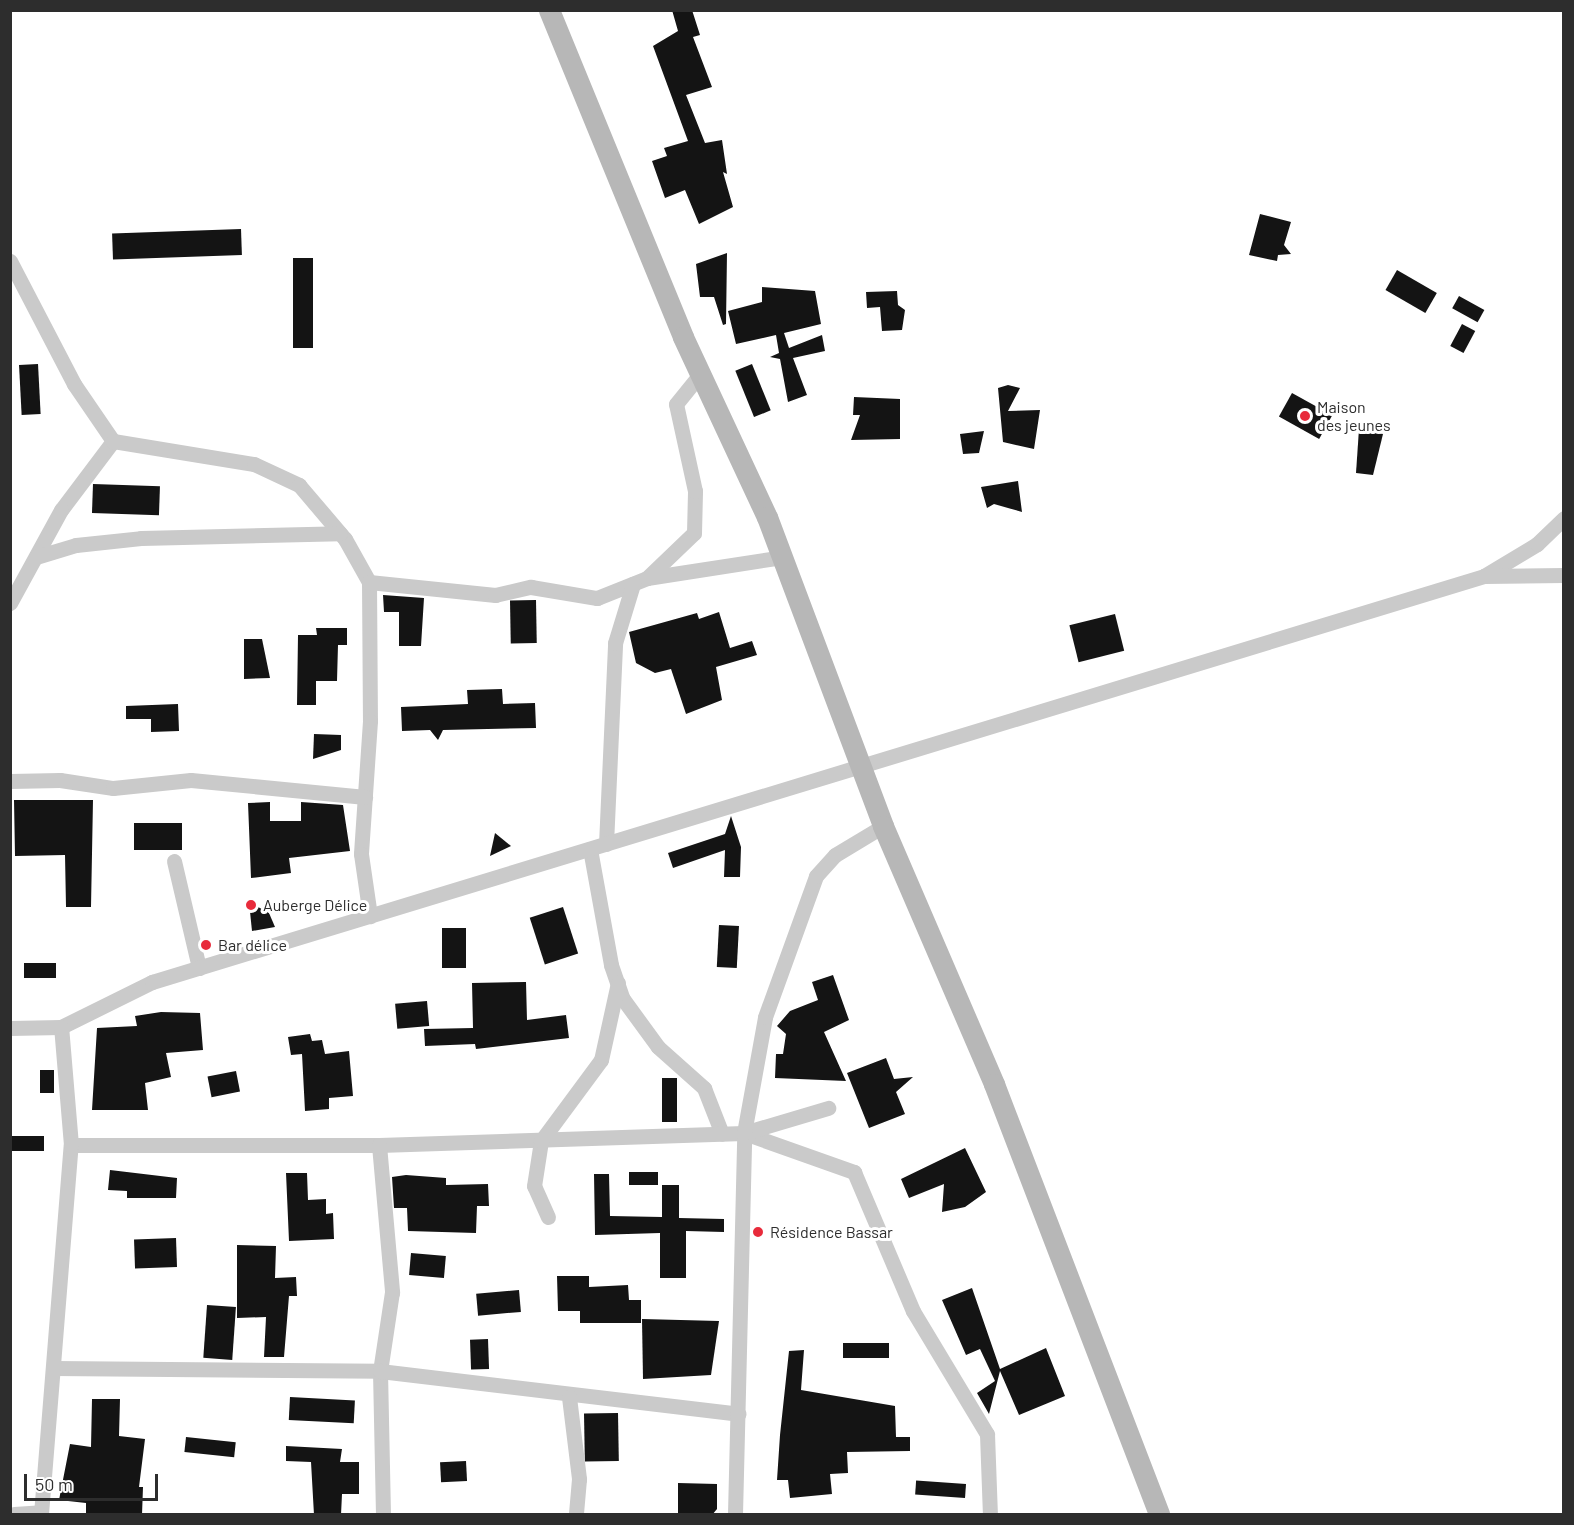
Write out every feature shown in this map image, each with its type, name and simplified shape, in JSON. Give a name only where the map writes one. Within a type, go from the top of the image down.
[{"type":"street","points":[[549,10],[700,374],[782,557],[883,826],[998,1095],[1159,1515]]},
{"type":"street","points":[[10,261],[74,384],[113,441],[254,464],[299,485],[340,533],[369,582],[365,796],[361,854],[370,916]]},
{"type":"street","points":[[606,844],[615,644],[640,581],[694,533],[695,491],[676,404],[700,374]]},
{"type":"street","points":[[10,603],[61,510],[113,441]]},
{"type":"street","points":[[10,1029],[61,1027],[152,982],[1484,576],[1537,544],[1563,518]]},
{"type":"street","points":[[36,557],[76,545],[141,538],[340,533]]},
{"type":"street","points":[[369,582],[495,595],[531,587],[597,598],[640,581],[782,557]]},
{"type":"street","points":[[1484,576],[1563,574]]},
{"type":"street","points":[[10,781],[50,779],[113,788],[192,780],[365,796]]},
{"type":"street","points":[[735,1515],[744,1133],[765,1017],[816,876],[835,855],[883,826]]},
{"type":"street","points":[[590,849],[618,983],[658,1047],[705,1088],[722,1134]]},
{"type":"street","points":[[174,861],[198,968]]},
{"type":"street","points":[[548,1217],[534,1186],[541,1141],[601,1060],[618,983]]},
{"type":"street","points":[[14,1515],[41,1513],[71,1145],[61,1027]]},
{"type":"street","points":[[71,1145],[379,1145],[744,1133],[828,1108]]},
{"type":"street","points":[[744,1133],[854,1172],[914,1311],[987,1434],[990,1515]]},
{"type":"street","points":[[379,1145],[392,1292],[380,1371],[383,1515]]},
{"type":"street","points":[[53,1368],[380,1371],[569,1397],[738,1414]]},
{"type":"street","points":[[569,1397],[579,1479],[576,1515]]},
{"type":"building","points":[[672,10],[692,10],[700,35],[693,37],[712,87],[686,95],[705,143],[722,140],[727,174],[723,172],[733,207],[699,224],[685,190],[665,198],[652,161],[667,156],[664,148],[688,141],[653,46],[678,31]]},
{"type":"building","points":[[1260,214],[1291,222],[1284,245],[1291,254],[1278,255],[1277,261],[1249,255]]},
{"type":"building","points":[[241,229],[242,255],[113,259],[112,234]]},
{"type":"building","points":[[727,253],[726,324],[723,325],[714,297],[700,297],[696,264]]},
{"type":"building","points":[[293,258],[313,258],[313,348],[293,348]]},
{"type":"building","points":[[1397,270],[1437,293],[1425,313],[1386,290]]},
{"type":"building","points":[[762,287],[815,291],[821,324],[784,333],[789,348],[822,335],[825,351],[793,358],[807,395],[788,402],[780,359],[770,357],[779,353],[776,335],[736,344],[728,311],[762,302]]},
{"type":"building","points":[[897,291],[898,305],[905,310],[902,330],[882,331],[880,307],[867,308],[866,292]]},
{"type":"building","points":[[1459,296],[1484,310],[1478,322],[1452,308]]},
{"type":"building","points":[[1462,324],[1475,331],[1464,353],[1450,346]]},
{"type":"building","points":[[38,364],[41,414],[22,415],[19,365]]},
{"type":"building","points":[[752,364],[771,410],[754,417],[735,371]]},
{"type":"building","points":[[1008,385],[1020,388],[1008,411],[1040,410],[1034,449],[1003,442],[998,388]]},
{"type":"building","name":"Maison des jeunes","points":[[1292,393],[1332,415],[1319,439],[1279,417]]},
{"type":"building","points":[[854,397],[900,399],[900,439],[851,440],[860,415],[853,415]]},
{"type":"building","points":[[1359,429],[1383,434],[1373,475],[1356,473]]},
{"type":"building","points":[[984,431],[979,453],[963,454],[960,434]]},
{"type":"building","points":[[1018,481],[1022,512],[994,504],[987,508],[981,487]]},
{"type":"building","points":[[93,484],[160,486],[159,515],[92,513]]},
{"type":"building","points":[[383,595],[424,598],[421,646],[399,646],[399,612],[384,612]]},
{"type":"building","points":[[510,600],[536,600],[537,643],[511,643]]},
{"type":"building","points":[[719,612],[730,648],[752,641],[757,655],[716,667],[722,700],[686,714],[671,669],[655,673],[636,663],[629,632],[697,613],[699,619]]},
{"type":"building","points":[[1115,614],[1124,651],[1079,662],[1069,625]]},
{"type":"building","points":[[316,628],[347,628],[347,645],[338,645],[337,681],[316,681],[316,705],[297,705],[298,635],[317,635]]},
{"type":"building","points":[[244,639],[262,639],[270,678],[244,679]]},
{"type":"building","points":[[502,689],[503,704],[535,703],[536,728],[443,730],[438,740],[430,730],[402,731],[401,707],[468,704],[467,690]]},
{"type":"building","points":[[178,704],[179,731],[151,732],[151,719],[126,719],[126,706]]},
{"type":"building","points":[[314,734],[341,735],[341,750],[313,759]]},
{"type":"building","points":[[14,800],[93,800],[91,907],[66,907],[65,855],[15,856]]},
{"type":"building","points":[[270,802],[270,821],[301,821],[301,802],[343,805],[350,851],[289,858],[291,873],[251,878],[248,803]]},
{"type":"building","points":[[731,816],[741,847],[740,877],[724,877],[725,850],[673,868],[668,853],[725,834]]},
{"type":"building","points":[[134,823],[182,823],[182,850],[134,850]]},
{"type":"building","points":[[495,833],[511,846],[490,856]]},
{"type":"building","points":[[249,902],[269,913],[275,927],[252,931]]},
{"type":"building","points":[[563,907],[578,954],[545,964],[530,918]]},
{"type":"building","points":[[719,925],[739,926],[737,968],[717,967]]},
{"type":"building","points":[[442,928],[466,928],[466,968],[442,968]]},
{"type":"building","points":[[24,963],[56,963],[56,978],[24,978]]},
{"type":"building","points":[[833,975],[849,1020],[824,1032],[846,1081],[775,1078],[776,1054],[783,1054],[786,1034],[777,1026],[790,1011],[818,1000],[812,982]]},
{"type":"building","points":[[526,982],[527,1020],[566,1015],[569,1038],[476,1049],[475,1044],[425,1046],[424,1029],[473,1028],[472,983]]},
{"type":"building","points":[[427,1001],[429,1026],[397,1029],[395,1004]]},
{"type":"building","points":[[161,1012],[200,1013],[203,1050],[166,1053],[171,1077],[145,1083],[148,1110],[92,1110],[97,1028],[137,1026],[135,1016]]},
{"type":"building","points":[[310,1034],[312,1041],[322,1040],[325,1054],[349,1051],[353,1096],[329,1098],[329,1109],[305,1111],[302,1054],[291,1055],[288,1037]]},
{"type":"building","points":[[886,1058],[894,1079],[913,1077],[896,1092],[905,1114],[869,1128],[847,1073]]},
{"type":"building","points":[[40,1070],[54,1070],[54,1093],[40,1093]]},
{"type":"building","points":[[236,1071],[240,1092],[212,1097],[208,1077]]},
{"type":"building","points":[[662,1078],[677,1078],[677,1122],[662,1122]]},
{"type":"building","points":[[10,1136],[44,1136],[44,1151],[10,1151]]},
{"type":"building","points":[[965,1148],[986,1192],[965,1207],[942,1212],[944,1184],[909,1198],[901,1179]]},
{"type":"building","points":[[110,1170],[177,1178],[176,1198],[127,1198],[127,1191],[108,1190]]},
{"type":"building","points":[[629,1172],[658,1172],[658,1185],[629,1185]]},
{"type":"building","points":[[286,1173],[307,1173],[308,1200],[326,1199],[326,1214],[333,1213],[334,1239],[289,1241]]},
{"type":"building","points":[[594,1174],[609,1174],[610,1216],[662,1217],[662,1185],[679,1185],[679,1218],[724,1219],[724,1232],[686,1231],[686,1278],[660,1278],[660,1233],[595,1235]]},
{"type":"building","points":[[406,1175],[446,1178],[446,1185],[488,1184],[489,1206],[477,1206],[476,1233],[408,1231],[407,1208],[394,1208],[392,1177]]},
{"type":"building","points":[[176,1238],[177,1267],[135,1268],[134,1239]]},
{"type":"building","points":[[237,1245],[276,1246],[275,1278],[296,1277],[297,1296],[289,1296],[284,1357],[264,1357],[266,1317],[237,1318]]},
{"type":"building","points":[[411,1253],[446,1256],[444,1278],[409,1275]]},
{"type":"building","points":[[557,1276],[589,1276],[589,1287],[628,1285],[629,1300],[641,1300],[641,1323],[580,1323],[580,1311],[558,1311]]},
{"type":"building","points":[[972,1288],[1000,1369],[1046,1348],[1065,1396],[1019,1415],[1000,1371],[989,1414],[977,1393],[995,1381],[980,1349],[966,1355],[942,1300]]},
{"type":"building","points":[[519,1290],[521,1312],[478,1316],[476,1294]]},
{"type":"building","points":[[207,1305],[236,1307],[232,1360],[203,1358]]},
{"type":"building","points":[[642,1319],[719,1321],[711,1375],[643,1379]]},
{"type":"building","points":[[488,1339],[489,1369],[471,1370],[470,1340]]},
{"type":"building","points":[[843,1343],[889,1343],[889,1358],[843,1358]]},
{"type":"building","points":[[804,1350],[801,1390],[895,1406],[896,1437],[910,1437],[910,1451],[847,1452],[848,1473],[830,1474],[832,1494],[790,1498],[788,1480],[777,1480],[780,1435],[789,1351]]},
{"type":"building","points":[[290,1397],[355,1400],[354,1423],[289,1420]]},
{"type":"building","points":[[92,1399],[120,1399],[119,1436],[145,1439],[139,1487],[143,1487],[142,1515],[86,1515],[86,1503],[59,1500],[70,1444],[91,1447]]},
{"type":"building","points":[[618,1413],[619,1461],[585,1462],[584,1414]]},
{"type":"building","points":[[186,1437],[236,1442],[234,1457],[184,1452]]},
{"type":"building","points":[[286,1446],[342,1449],[340,1462],[359,1462],[359,1494],[342,1494],[341,1515],[314,1515],[311,1462],[286,1461]]},
{"type":"building","points":[[466,1461],[467,1481],[441,1482],[440,1462]]},
{"type":"building","points":[[916,1481],[966,1484],[965,1498],[915,1494]]},
{"type":"building","points":[[678,1483],[717,1484],[717,1509],[712,1515],[678,1515]]},
{"type":"place","name":"Maison des jeunes","points":[[1305,416]]},
{"type":"place","name":"Auberge Délice","points":[[251,905]]},
{"type":"place","name":"Bar délice","points":[[206,945]]},
{"type":"place","name":"Résidence Bassar","points":[[758,1232]]}]
